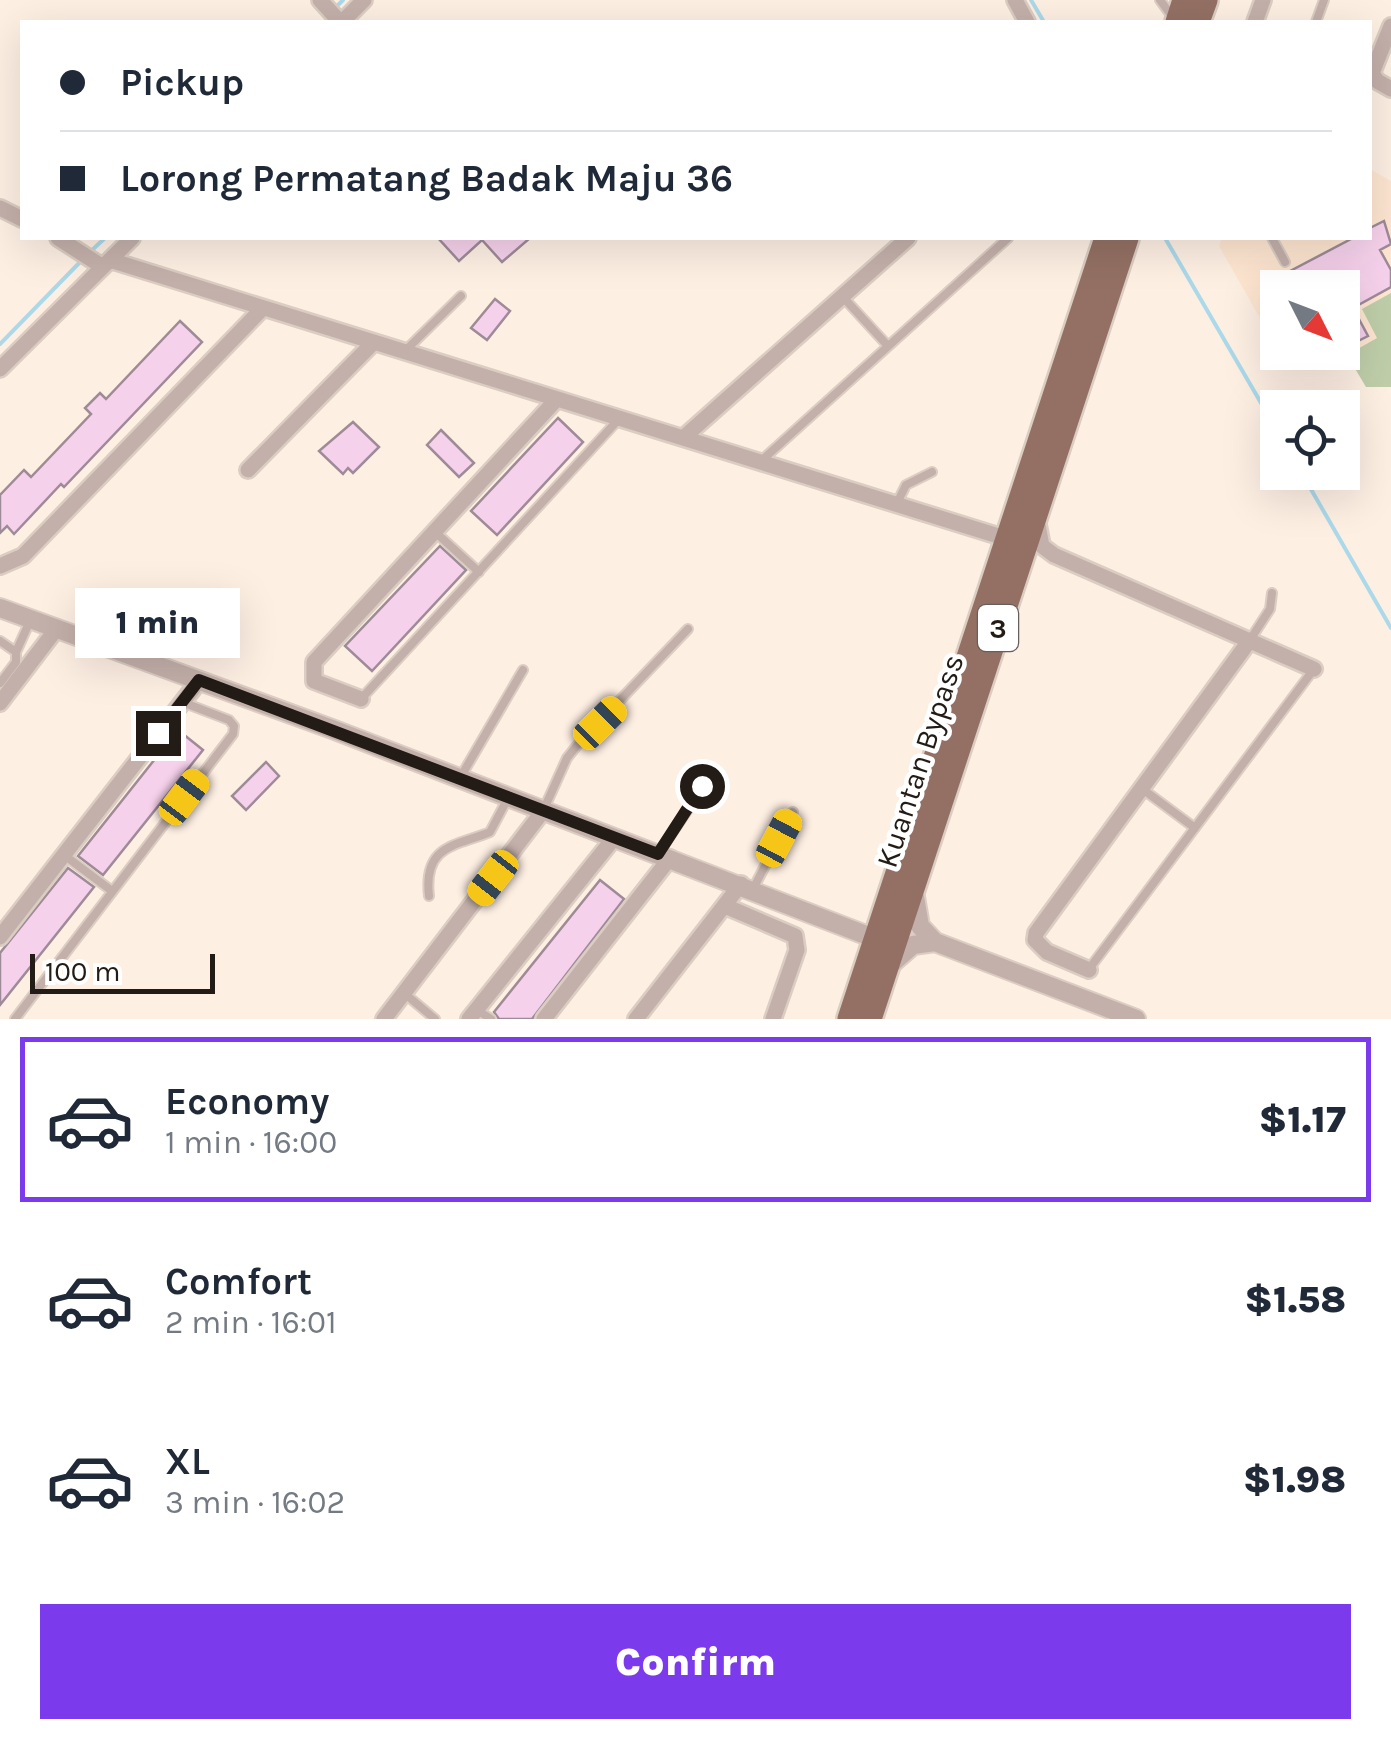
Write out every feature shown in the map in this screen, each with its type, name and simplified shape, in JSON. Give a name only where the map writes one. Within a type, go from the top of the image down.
[{"type":"highway","name":"Kuantan Bypass","points":[[850,1019],[1105,240]]},
{"type":"highway","name":"Kuantan Bypass","points":[[869,1019],[1125,240]]},
{"type":"street","points":[[320,0],[339,20]]},
{"type":"street","points":[[343,20],[364,0]]},
{"type":"street","points":[[1391,26],[1372,74],[1391,88]]},
{"type":"street","points":[[62,240],[96,259],[1008,539]]},
{"type":"street","points":[[0,369],[96,259],[129,240]]},
{"type":"street","points":[[683,438],[906,240]]},
{"type":"street","points":[[0,566],[23,556],[261,310]]},
{"type":"street","points":[[248,470],[372,344]]},
{"type":"street","points":[[361,699],[314,681],[314,662],[557,399]]},
{"type":"street","points":[[1036,511],[1039,538],[1054,556],[1314,669]]},
{"type":"street","points":[[1016,576],[1033,558],[1054,556]]},
{"type":"street","points":[[0,608],[614,838],[663,851],[876,939]]},
{"type":"street","points":[[0,703],[57,628]]},
{"type":"street","points":[[1089,970],[1042,949],[1035,940],[1036,933],[1250,640]]},
{"type":"street","points":[[0,937],[199,680]]},
{"type":"street","points":[[384,1019],[543,811]]},
{"type":"street","points":[[479,1016],[614,838]]},
{"type":"street","points":[[544,1019],[663,851]]},
{"type":"street","points":[[915,881],[916,917],[935,942]]},
{"type":"street","points":[[636,1019],[725,906],[747,887]]},
{"type":"street","points":[[725,906],[795,936],[797,950],[773,1019]]},
{"type":"street","points":[[886,970],[913,945],[935,942],[1136,1019]]},
{"type":"lane","points":[[1160,0],[1175,20]]},
{"type":"lane","points":[[762,461],[1006,240]]},
{"type":"lane","points":[[1273,240],[1285,262]]},
{"type":"lane","points":[[402,353],[461,296]]},
{"type":"lane","points":[[842,296],[888,346]]},
{"type":"lane","points":[[361,699],[619,419]]},
{"type":"lane","points":[[897,503],[906,485],[932,472]]},
{"type":"lane","points":[[434,532],[479,572]]},
{"type":"lane","points":[[1250,640],[1270,609],[1272,593]]},
{"type":"lane","points":[[0,683],[16,662],[16,652],[30,620]]},
{"type":"lane","points":[[543,811],[579,743],[688,630]]},
{"type":"lane","points":[[0,641],[16,652]]},
{"type":"lane","points":[[1089,970],[1314,669]]},
{"type":"lane","points":[[459,779],[523,670]]},
{"type":"lane","points":[[15,1019],[232,734],[234,726],[228,720],[182,702]]},
{"type":"lane","points":[[663,851],[702,786]]},
{"type":"lane","points":[[1140,788],[1195,828]]},
{"type":"lane","points":[[429,896],[430,878],[442,852],[457,840],[494,829],[508,798]]},
{"type":"lane","points":[[747,887],[793,812]]},
{"type":"lane","points":[[64,855],[112,892]]},
{"type":"lane","points":[[404,993],[435,1019]]},
{"type":"shaded area","points":[[1372,170],[1391,181],[1391,387],[1366,387],[1356,370],[1360,370],[1360,270],[1260,270],[1260,318],[1219,246],[1221,240],[1372,240]]},
{"type":"green space","points":[[1391,293],[1391,387],[1366,387],[1356,370],[1360,370],[1360,348],[1377,338],[1362,309]]},
{"type":"building","points":[[1384,221],[1391,244],[1380,250],[1391,270],[1391,287],[1360,304],[1360,270],[1292,270],[1349,240],[1372,240],[1372,227]]},
{"type":"building","points":[[440,240],[482,240],[459,261]]},
{"type":"building","points":[[482,240],[528,240],[502,262]]},
{"type":"building","points":[[495,299],[510,311],[487,340],[471,328]]},
{"type":"building","points":[[180,321],[202,342],[64,487],[61,484],[14,534],[7,526],[0,533],[0,495],[24,470],[31,477],[91,414],[85,408],[100,393],[106,399]]},
{"type":"building","points":[[1360,321],[1368,336],[1360,340]]},
{"type":"building","points":[[558,418],[583,442],[497,535],[471,511]]},
{"type":"building","points":[[353,422],[379,447],[353,473],[348,468],[343,474],[319,451]]},
{"type":"building","points":[[441,430],[474,463],[459,477],[427,445]]},
{"type":"building","points":[[440,546],[466,570],[372,671],[345,646]]},
{"type":"building","points":[[178,730],[203,750],[103,875],[78,856]]},
{"type":"building","points":[[266,762],[279,776],[246,810],[232,796]]},
{"type":"building","points":[[68,868],[94,887],[0,1005],[0,953]]},
{"type":"building","points":[[600,880],[624,899],[532,1019],[499,1019],[494,1012]]},
{"type":"waterway","points":[[334,9],[343,0]]},
{"type":"waterway","points":[[1031,0],[1043,20]]},
{"type":"waterway","points":[[91,251],[103,240]]},
{"type":"waterway","points":[[1166,240],[1260,401]]},
{"type":"waterway","points":[[0,344],[84,258]]},
{"type":"waterway","points":[[1311,490],[1391,628]]},
{"type":"route","points":[[158,733],[199,680],[658,854],[702,786]]}]
